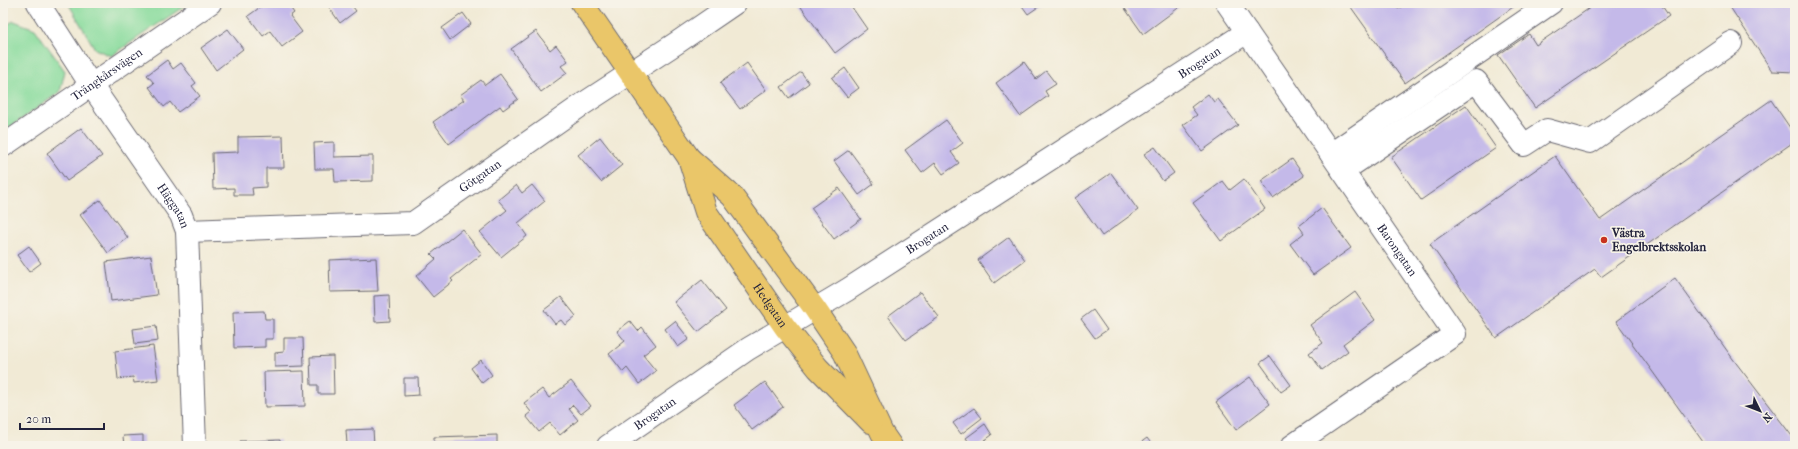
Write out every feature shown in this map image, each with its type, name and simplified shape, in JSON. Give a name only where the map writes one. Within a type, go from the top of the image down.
[{"type":"main road","name":"Hedgatan","points":[[582,3],[689,158],[732,196],[815,309],[844,352],[886,439]]},
{"type":"main road","name":"Hedgatan","points":[[689,158],[706,212],[785,327],[818,368],[886,439]]},
{"type":"street","name":"Häggatan","points":[[38,3],[91,85],[181,215],[187,231],[194,446]]},
{"type":"street","name":"Trängkårsvägen","points":[[3,146],[210,3]]},
{"type":"street","name":"Götgatan","points":[[187,231],[413,222],[583,104],[735,3]]},
{"type":"street","name":"Barongatan","points":[[1227,3],[1455,334],[1292,446]]},
{"type":"street","points":[[1337,162],[1551,3]]},
{"type":"street","name":"Brogatan","points":[[608,446],[748,349],[815,309],[1247,32]]},
{"type":"street","points":[[1337,162],[1476,81],[1524,145],[1547,130],[1590,142],[1731,42]]},
{"type":"green space","points":[[68,3],[189,3],[111,56],[95,49]]},
{"type":"green space","points":[[14,21],[35,29],[65,71],[60,92],[3,132],[3,26]]},
{"type":"building","points":[[266,3],[287,3],[294,13],[290,16],[302,32],[282,47],[270,31],[263,36],[248,16]]},
{"type":"building","points":[[326,3],[350,3],[356,11],[340,23]]},
{"type":"building","points":[[798,3],[849,3],[867,29],[835,53]]},
{"type":"building","points":[[1020,3],[1044,3],[1028,14]]},
{"type":"building","points":[[1121,3],[1185,3],[1143,34]]},
{"type":"building","points":[[1348,3],[1394,3],[1398,9],[1407,3],[1515,3],[1516,5],[1405,83]]},
{"type":"building","points":[[1597,3],[1660,3],[1669,16],[1535,108],[1498,55],[1529,34],[1536,45]]},
{"type":"building","points":[[1732,3],[1795,3],[1795,72],[1772,71],[1730,7]]},
{"type":"building","points":[[463,13],[471,24],[450,40],[442,28]]},
{"type":"building","points":[[228,29],[243,49],[216,70],[201,48]]},
{"type":"building","points":[[536,31],[550,50],[556,45],[568,61],[561,66],[567,73],[541,92],[511,49]]},
{"type":"building","points":[[167,60],[173,69],[181,63],[196,83],[192,86],[200,96],[178,112],[170,102],[164,107],[149,87],[154,83],[147,75]]},
{"type":"building","points":[[1024,62],[1036,79],[1046,71],[1056,84],[1045,91],[1048,96],[1020,116],[996,83]]},
{"type":"building","points":[[747,63],[766,90],[740,109],[720,83]]},
{"type":"building","points":[[845,68],[859,88],[847,97],[832,78]]},
{"type":"building","points":[[801,72],[809,83],[789,98],[781,87]]},
{"type":"building","points":[[500,74],[518,99],[503,110],[500,106],[449,144],[433,122],[464,100],[460,95],[481,80],[485,85]]},
{"type":"building","points":[[1208,94],[1214,102],[1218,99],[1238,125],[1202,151],[1183,125],[1197,115],[1191,107]]},
{"type":"building","points":[[1771,100],[1795,135],[1795,141],[1601,277],[1595,269],[1496,338],[1430,244],[1555,156],[1600,220]]},
{"type":"building","points":[[1466,105],[1496,148],[1421,200],[1391,157]]},
{"type":"building","points":[[946,120],[963,143],[951,152],[959,163],[943,174],[935,163],[922,173],[905,150]]},
{"type":"building","points":[[81,128],[102,156],[67,181],[47,153]]},
{"type":"building","points":[[283,136],[284,168],[266,168],[266,187],[252,188],[253,195],[234,195],[234,188],[213,189],[212,153],[238,152],[238,137]]},
{"type":"building","points":[[600,137],[622,165],[601,182],[578,155]]},
{"type":"building","points":[[334,142],[334,157],[373,156],[373,181],[335,182],[334,169],[315,169],[314,143]]},
{"type":"building","points":[[1155,147],[1174,173],[1163,181],[1144,154]]},
{"type":"building","points":[[849,150],[874,184],[859,195],[834,161]]},
{"type":"building","points":[[1292,159],[1304,176],[1273,198],[1261,181]]},
{"type":"building","points":[[1111,173],[1138,210],[1102,236],[1075,198]]},
{"type":"building","points":[[1244,179],[1265,209],[1221,241],[1193,203],[1223,181],[1230,190]]},
{"type":"building","points":[[516,185],[522,193],[532,185],[545,201],[518,223],[527,236],[501,257],[480,232],[507,210],[498,200]]},
{"type":"building","points":[[839,188],[861,219],[834,239],[811,208]]},
{"type":"building","points":[[100,200],[128,238],[108,253],[80,215]]},
{"type":"building","points":[[1322,208],[1351,248],[1313,275],[1290,244],[1304,233],[1299,226]]},
{"type":"building","points":[[462,229],[482,254],[451,279],[453,281],[433,297],[416,276],[436,259],[431,254]]},
{"type":"building","points":[[1009,237],[1025,260],[994,283],[978,260]]},
{"type":"building","points":[[29,246],[41,263],[29,272],[17,255]]},
{"type":"building","points":[[151,256],[157,295],[111,301],[106,262]]},
{"type":"building","points":[[376,258],[378,291],[330,292],[329,260]]},
{"type":"building","points":[[1675,278],[1733,359],[1795,440],[1795,446],[1706,446],[1616,321]]},
{"type":"building","points":[[702,280],[726,310],[698,332],[674,302]]},
{"type":"building","points":[[920,292],[939,317],[906,340],[888,316]]},
{"type":"building","points":[[1355,292],[1375,320],[1343,344],[1348,351],[1322,370],[1309,353],[1323,343],[1310,325]]},
{"type":"building","points":[[389,295],[390,321],[375,322],[374,296]]},
{"type":"building","points":[[561,297],[576,316],[565,325],[561,320],[555,324],[544,310]]},
{"type":"building","points":[[1093,310],[1107,330],[1095,338],[1081,319]]},
{"type":"building","points":[[264,311],[265,319],[273,319],[273,339],[265,339],[265,347],[234,348],[233,312]]},
{"type":"building","points":[[630,321],[638,331],[642,327],[656,345],[643,355],[656,371],[639,384],[627,368],[623,372],[609,354],[625,341],[617,331]]},
{"type":"building","points":[[675,321],[689,339],[678,347],[665,329]]},
{"type":"building","points":[[156,326],[158,341],[135,344],[133,329]]},
{"type":"building","points":[[284,338],[303,338],[304,366],[275,367],[275,353],[284,352]]},
{"type":"building","points":[[153,346],[158,380],[134,383],[133,377],[118,379],[115,351]]},
{"type":"building","points":[[333,356],[334,394],[318,394],[318,385],[311,385],[310,357]]},
{"type":"building","points":[[1270,356],[1291,385],[1281,392],[1260,363]]},
{"type":"building","points":[[481,360],[492,375],[482,383],[471,368]]},
{"type":"building","points":[[304,371],[305,406],[265,407],[264,372]]},
{"type":"building","points":[[1250,377],[1270,404],[1236,430],[1216,402]]},
{"type":"building","points":[[404,378],[418,378],[419,395],[404,396]]},
{"type":"building","points":[[571,381],[591,406],[581,414],[573,405],[569,409],[578,420],[560,435],[550,423],[539,432],[526,416],[531,412],[524,403],[542,389],[549,398]]},
{"type":"building","points":[[765,382],[783,407],[752,430],[734,405]]},
{"type":"building","points":[[974,408],[982,418],[961,434],[953,423]]},
{"type":"building","points":[[985,424],[992,435],[977,446],[972,446],[966,438]]},
{"type":"building","points":[[373,429],[374,446],[343,446],[343,444],[347,444],[346,430]]},
{"type":"building","points":[[143,435],[143,446],[124,446],[123,436]]},
{"type":"building","points":[[497,435],[497,446],[434,446],[434,437]]},
{"type":"building","points":[[1147,438],[1153,446],[1136,446]]},
{"type":"building","points":[[280,440],[280,446],[240,446],[240,441]]},
{"type":"place","name":"Västra Engelbrektsskolan","points":[[1604,240]]}]
